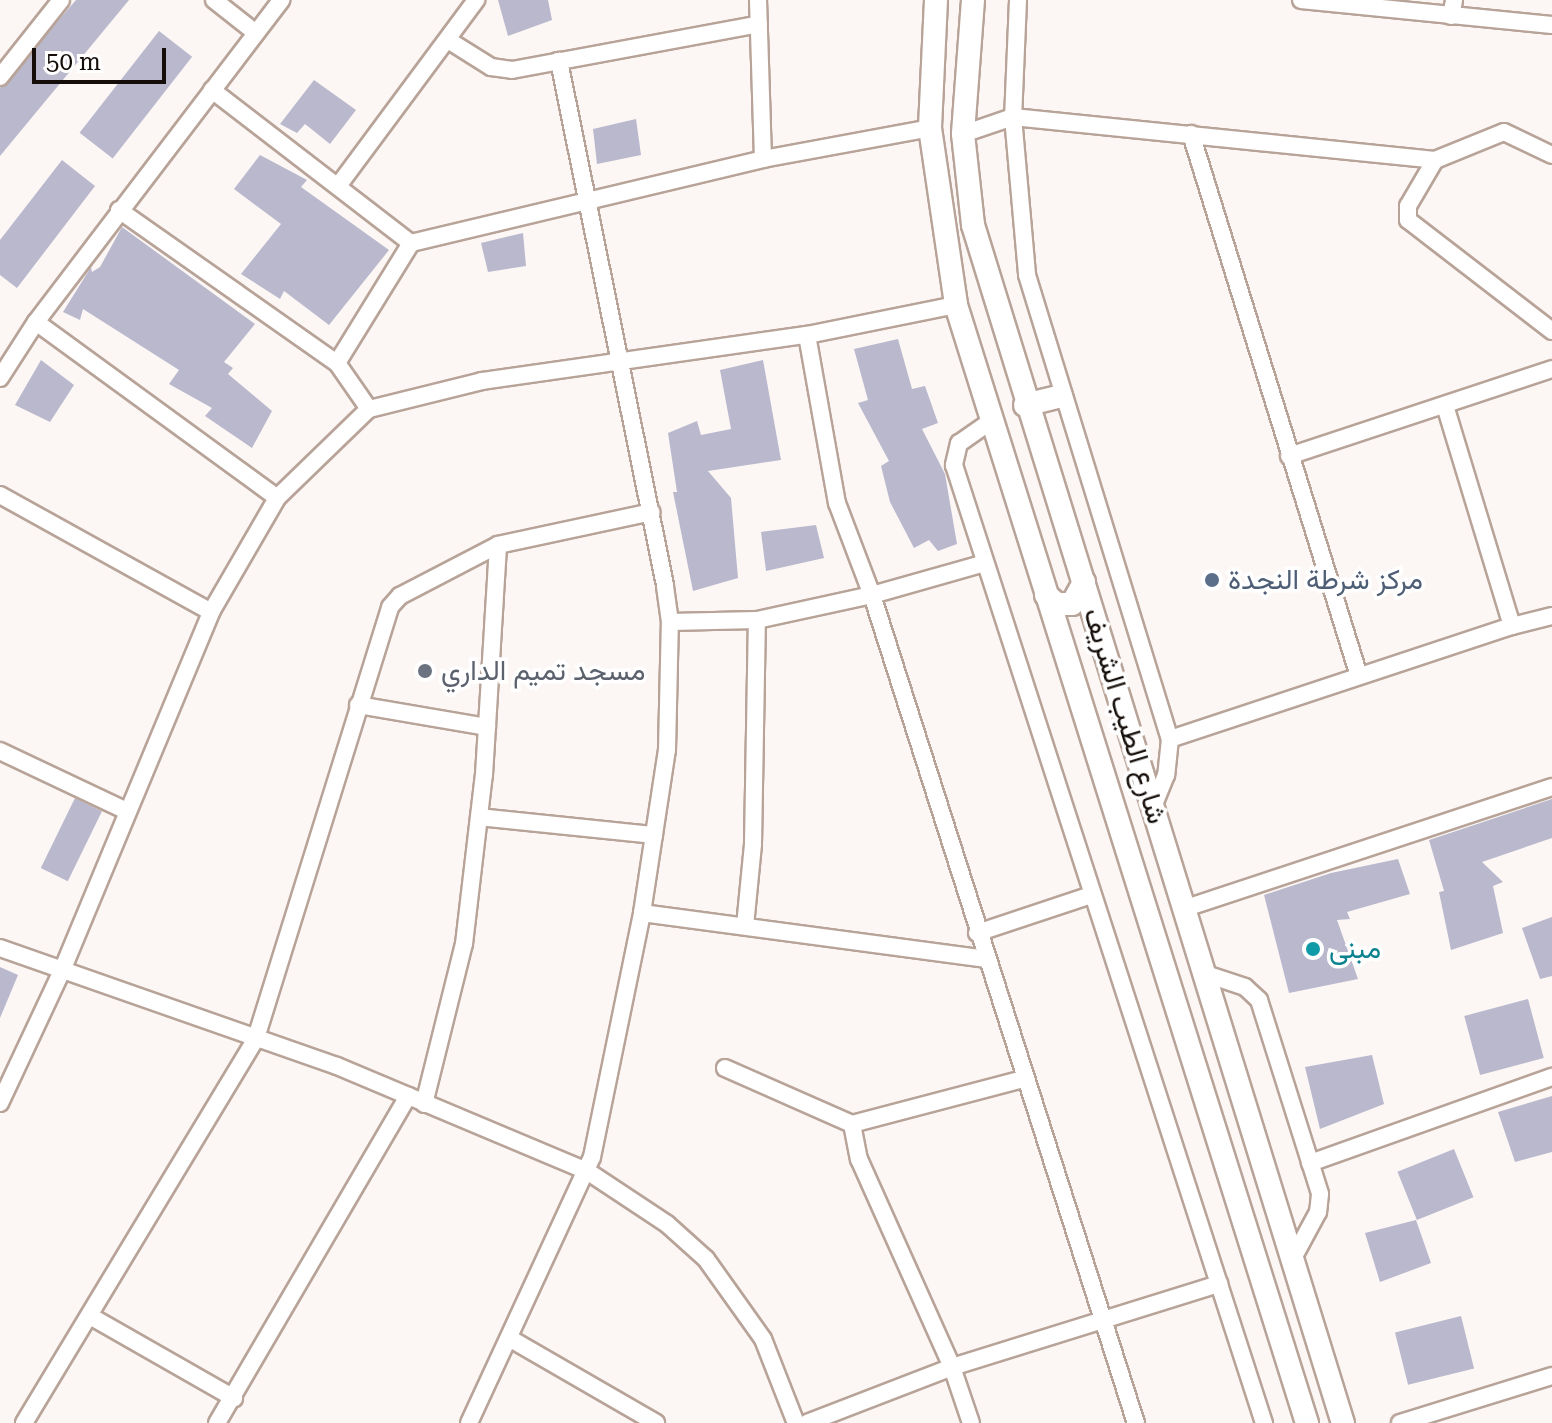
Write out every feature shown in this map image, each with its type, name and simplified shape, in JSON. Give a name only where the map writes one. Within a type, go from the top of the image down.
[{"type":"main road","name":"شارع الطيب الشريف","points":[[936,0],[930,128],[956,305],[1066,664],[1307,1423]]},
{"type":"main road","name":"شارع الطيب الشريف","points":[[973,0],[963,134],[973,225],[1025,405],[1186,908],[1291,1262],[1343,1423]]},
{"type":"main road","points":[[1025,405],[1061,396]]},
{"type":"main road","points":[[1046,595],[1057,604],[1072,604],[1084,582]]},
{"type":"main road","points":[[1066,664],[1088,645],[1106,653]]},
{"type":"street","points":[[0,77],[61,0]]},
{"type":"street","points":[[214,0],[256,33]]},
{"type":"street","points":[[0,378],[36,322],[119,210],[281,0]]},
{"type":"street","points":[[338,186],[476,0]]},
{"type":"street","points":[[758,0],[763,159]]},
{"type":"street","points":[[1018,0],[1013,117],[1027,275],[1061,396],[1170,739],[1166,775],[1152,809]]},
{"type":"street","points":[[1301,0],[1452,8],[1552,25]]},
{"type":"street","points":[[448,40],[501,69],[759,24]]},
{"type":"street","points":[[469,1423],[587,1171],[642,913],[667,750],[670,622],[652,512],[592,203],[559,61]]},
{"type":"street","points":[[212,90],[411,243]]},
{"type":"street","points":[[963,134],[1013,117],[1435,160],[1504,132],[1552,155]]},
{"type":"street","points":[[337,363],[411,243],[592,203],[763,159],[930,128]]},
{"type":"street","points":[[1191,134],[1359,676]]},
{"type":"street","points":[[1435,160],[1408,206],[1408,220],[1552,331]]},
{"type":"street","points":[[119,210],[337,363],[369,409]]},
{"type":"street","points":[[2,1093],[61,973],[125,810],[211,612],[277,498],[369,409],[482,381],[807,335],[956,305]]},
{"type":"street","points":[[36,322],[277,498]]},
{"type":"street","points":[[807,335],[828,468],[872,595],[985,959],[1136,1423]]},
{"type":"street","points":[[1289,456],[1552,369]]},
{"type":"street","points":[[1445,405],[1512,626]]},
{"type":"street","points":[[991,421],[959,443],[954,465],[1264,1423]]},
{"type":"street","points":[[0,495],[211,612]]},
{"type":"street","points":[[24,1423],[256,1038],[390,607],[400,596],[498,545],[652,512]]},
{"type":"street","points":[[424,1104],[464,944],[487,727],[498,545]]},
{"type":"street","points":[[670,622],[757,620],[872,595],[985,563]]},
{"type":"street","points":[[1170,739],[1512,626],[1552,616]]},
{"type":"street","points":[[745,926],[753,844],[757,620]]},
{"type":"street","points":[[358,705],[487,727]]},
{"type":"street","points":[[0,751],[125,810]]},
{"type":"street","points":[[1186,908],[1552,787]]},
{"type":"street","points":[[479,817],[654,835]]},
{"type":"street","points":[[977,933],[1091,895]]},
{"type":"street","points":[[642,913],[985,959]]},
{"type":"street","points":[[0,948],[61,973],[256,1038],[408,1096],[587,1171],[667,1224],[706,1259],[763,1339],[796,1423]]},
{"type":"street","points":[[1203,973],[1245,987],[1259,1000],[1310,1163],[1321,1206],[1291,1262]]},
{"type":"street","points":[[725,1068],[852,1124],[1024,1079]]},
{"type":"street","points":[[1310,1163],[1552,1077]]},
{"type":"street","points":[[217,1423],[408,1096]]},
{"type":"street","points":[[852,1124],[859,1159],[952,1367],[971,1423]]},
{"type":"street","points":[[807,1423],[952,1367],[1103,1324],[1219,1284]]},
{"type":"street","points":[[90,1316],[234,1398]]},
{"type":"street","points":[[509,1338],[656,1423]]},
{"type":"street","points":[[1400,1423],[1552,1376]]},
{"type":"building","points":[[76,0],[129,0],[0,156],[0,88]]},
{"type":"building","points":[[498,0],[548,0],[552,20],[508,36]]},
{"type":"building","points":[[159,31],[192,57],[113,159],[80,133]]},
{"type":"building","points":[[314,80],[356,110],[330,144],[305,124],[297,133],[280,124]]},
{"type":"building","points":[[636,119],[641,155],[597,164],[593,129]]},
{"type":"building","points":[[260,155],[307,180],[301,187],[389,250],[329,325],[284,291],[280,299],[241,274],[281,224],[234,189]]},
{"type":"building","points":[[62,160],[95,186],[17,288],[0,275],[0,240]]},
{"type":"building","points":[[122,227],[255,324],[224,362],[233,368],[228,374],[272,411],[252,448],[205,416],[212,408],[169,384],[179,370],[83,309],[80,320],[63,312],[91,267],[92,272],[100,267]]},
{"type":"building","points":[[523,233],[526,266],[488,272],[481,243]]},
{"type":"building","points":[[898,339],[912,389],[925,386],[938,423],[922,429],[945,474],[957,544],[938,551],[929,540],[914,548],[890,502],[881,466],[889,461],[858,403],[868,400],[854,349]]},
{"type":"building","points":[[41,360],[74,385],[50,422],[15,405]]},
{"type":"building","points":[[763,360],[781,460],[708,471],[731,498],[738,578],[693,591],[673,492],[677,492],[668,433],[697,421],[701,435],[731,429],[720,370]]},
{"type":"building","points":[[816,525],[824,558],[766,571],[761,532]]},
{"type":"building","points":[[75,798],[102,811],[68,881],[41,868]]},
{"type":"building","points":[[1552,799],[1552,838],[1482,862],[1503,882],[1493,886],[1503,933],[1451,950],[1439,892],[1444,891],[1429,840]]},
{"type":"building","name":"مبنى","points":[[1398,859],[1410,894],[1347,912],[1350,919],[1337,920],[1358,979],[1289,993],[1264,895],[1331,873]]},
{"type":"building","points":[[1552,917],[1552,976],[1540,979],[1522,928]]},
{"type":"building","points":[[0,967],[18,975],[0,1018]]},
{"type":"building","points":[[1528,999],[1544,1058],[1480,1075],[1464,1016]]},
{"type":"building","points":[[1372,1055],[1384,1104],[1320,1129],[1305,1067]]},
{"type":"building","points":[[1552,1096],[1552,1152],[1515,1162],[1498,1112]]},
{"type":"building","points":[[1454,1149],[1473,1197],[1417,1220],[1397,1172]]},
{"type":"building","points":[[1416,1220],[1431,1263],[1380,1282],[1365,1233]]},
{"type":"building","points":[[1461,1316],[1474,1368],[1408,1385],[1395,1332]]},
{"type":"place","name":"مركز شرطة النجدة","points":[[1212,580]]},
{"type":"place","name":"مسجد تميم الداري","points":[[425,671]]},
{"type":"place","name":"مبنى","points":[[1313,949]]}]
